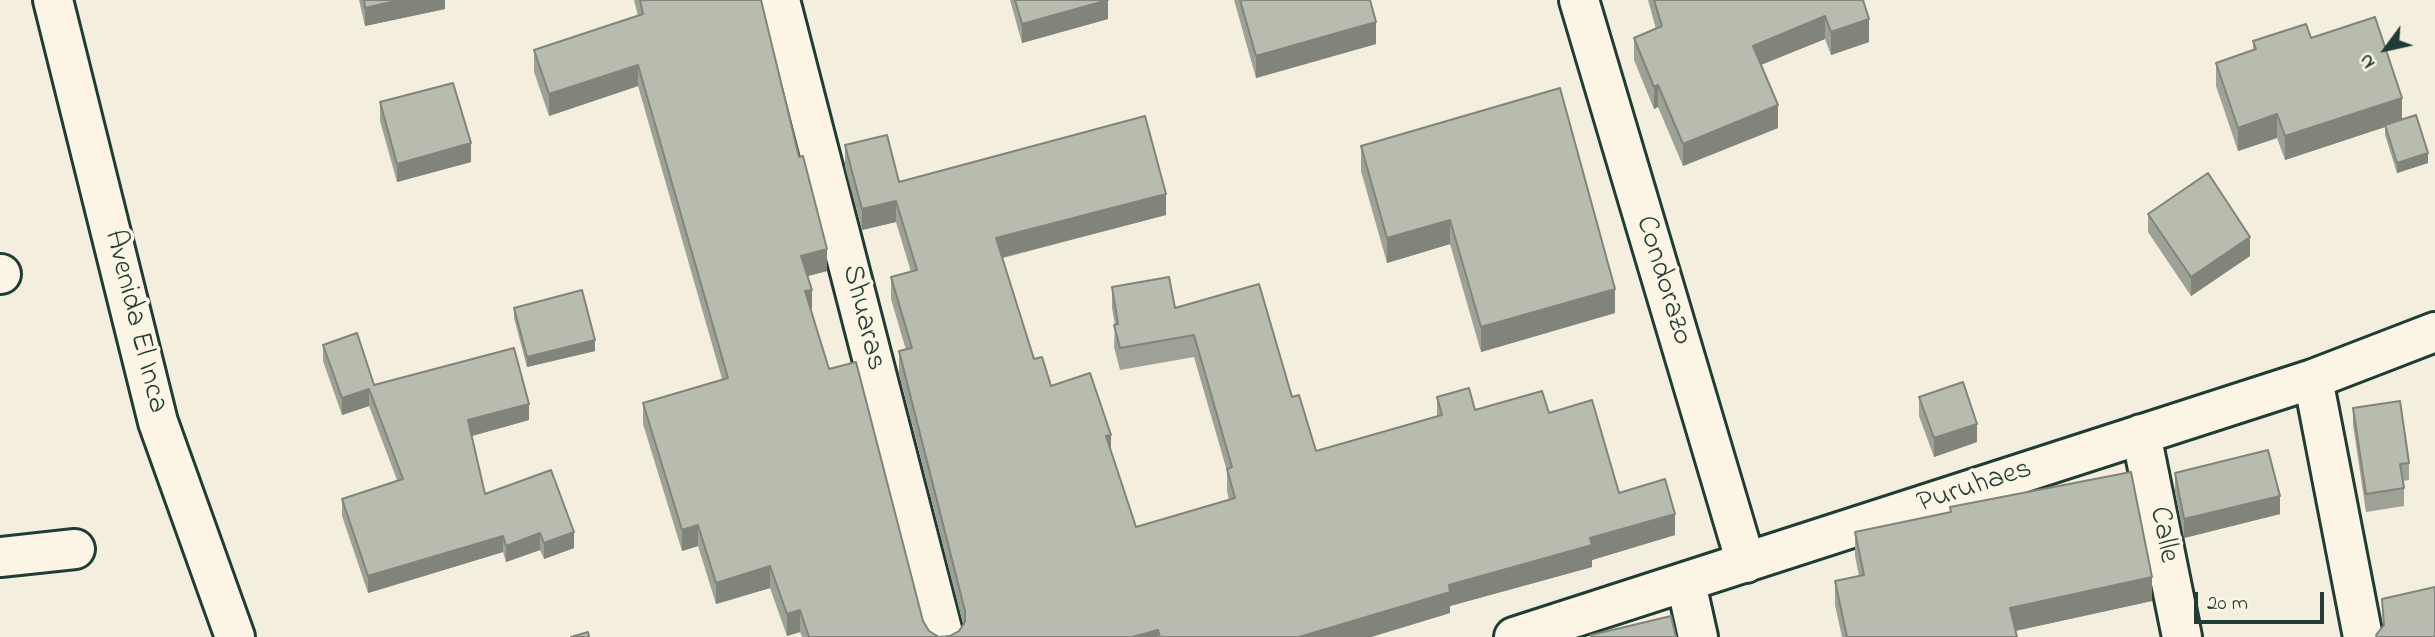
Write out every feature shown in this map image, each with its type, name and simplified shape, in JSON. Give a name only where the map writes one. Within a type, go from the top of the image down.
[{"type":"street","name":"Avenida El Inca","points":[[53,0],[159,422],[234,637]]},
{"type":"street","name":"Shuaras","points":[[780,0],[944,637]]},
{"type":"street","name":"Condorazo","points":[[1579,0],[1746,563]]},
{"type":"street","name":"Puruhaes","points":[[1514,637],[2313,379],[2435,332]]},
{"type":"street","points":[[2313,379],[2363,637]]},
{"type":"street","name":"Calle","points":[[2141,434],[2182,637]]},
{"type":"street","points":[[0,557],[75,549]]},
{"type":"street","points":[[1686,583],[1698,637]]},
{"type":"building","points":[[364,0],[400,0],[365,8]]},
{"type":"building","points":[[640,0],[761,0],[799,157],[803,156],[827,249],[801,256],[812,290],[805,291],[829,369],[856,362],[923,621],[929,631],[939,637],[809,637],[800,610],[787,614],[770,566],[716,583],[698,525],[682,530],[643,403],[728,378],[638,65],[549,94],[534,50],[643,14]]},
{"type":"building","points":[[1015,0],[1108,0],[1022,24]]},
{"type":"building","points":[[1240,0],[1370,0],[1376,22],[1256,56]]},
{"type":"building","points":[[1654,0],[1863,0],[1869,19],[1831,32],[1825,16],[1753,46],[1778,105],[1683,144],[1658,85],[1654,87],[1634,38],[1662,26]]},
{"type":"building","points":[[2375,17],[2402,98],[2285,136],[2277,114],[2238,128],[2216,63],[2256,49],[2253,41],[2306,24],[2311,38]]},
{"type":"building","points":[[453,83],[471,143],[397,164],[380,102]]},
{"type":"building","points":[[1560,88],[1615,289],[1481,327],[1450,220],[1387,238],[1361,146]]},
{"type":"building","points":[[2416,115],[2428,153],[2397,163],[2385,125]]},
{"type":"building","points":[[1145,116],[1166,194],[996,238],[1034,359],[1042,357],[1051,386],[1090,373],[1111,435],[1106,436],[1136,527],[1235,498],[1227,469],[1232,467],[1194,335],[1120,348],[1114,325],[1118,324],[1112,287],[1169,277],[1175,308],[1259,284],[1292,397],[1299,395],[1316,451],[1442,415],[1437,397],[1469,388],[1475,410],[1542,391],[1549,413],[1592,400],[1619,493],[1665,479],[1675,514],[1590,538],[1592,545],[1449,585],[1450,592],[1299,637],[1160,637],[1158,630],[1132,637],[939,637],[950,636],[959,631],[965,622],[965,611],[899,351],[912,348],[891,277],[917,270],[896,201],[862,209],[845,145],[887,135],[899,182]]},
{"type":"building","points":[[2208,173],[2250,237],[2191,277],[2148,214]]},
{"type":"building","points":[[582,290],[595,340],[527,357],[514,308]]},
{"type":"building","points":[[357,333],[374,385],[514,348],[529,404],[468,420],[485,494],[551,470],[574,532],[544,543],[540,533],[506,546],[503,536],[368,576],[342,499],[403,479],[369,389],[342,398],[323,345]]},
{"type":"building","points":[[1963,382],[1977,424],[1934,438],[1919,397]]},
{"type":"building","points":[[2400,401],[2409,463],[2400,464],[2404,488],[2366,494],[2353,408]]},
{"type":"building","points":[[2268,450],[2280,496],[2184,519],[2175,473]]},
{"type":"building","points":[[2131,472],[2152,577],[2010,608],[2017,637],[1847,637],[1835,581],[1864,575],[1855,532],[1951,512],[1950,507]]},
{"type":"building","points":[[2435,587],[2435,637],[2377,637],[2384,625],[2382,599]]},
{"type":"building","points":[[1671,616],[1676,637],[1591,637],[1591,635]]},
{"type":"building","points":[[588,632],[589,637],[571,637]]}]
